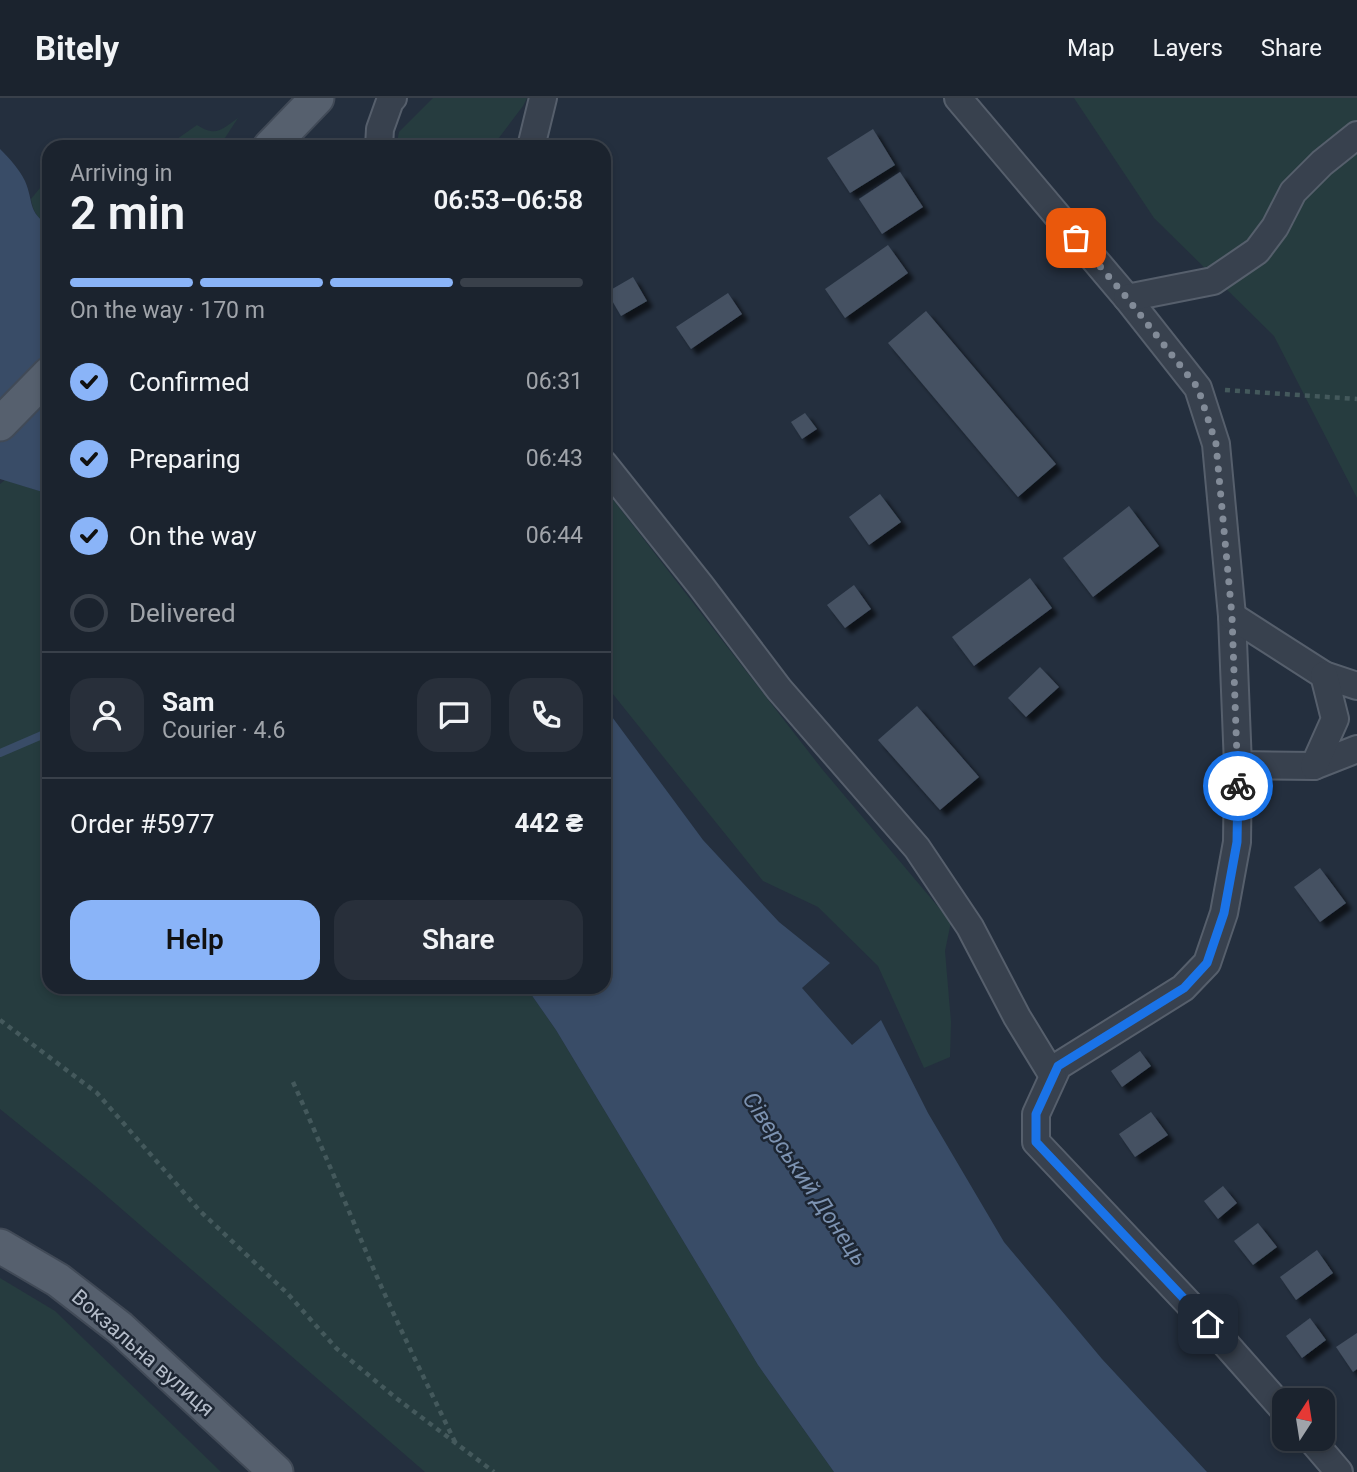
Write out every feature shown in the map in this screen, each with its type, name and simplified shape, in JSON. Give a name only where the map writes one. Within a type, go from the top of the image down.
[{"type":"main road","points":[[277,140],[317,98]]},
{"type":"main road","points":[[0,424],[42,381]]},
{"type":"main road","name":"Вокзальна вулиця","points":[[0,1246],[58,1280],[120,1328],[275,1472]]},
{"type":"street","points":[[379,140],[380,129],[393,98]]},
{"type":"street","points":[[533,140],[543,98]]},
{"type":"street","points":[[958,98],[1127,298],[1198,388],[1216,444],[1232,616],[1238,765],[1237,842],[1224,913],[1207,963],[1184,988],[1058,1066],[1036,1114],[1036,1142],[1208,1324],[1272,1396]]},
{"type":"street","points":[[1127,298],[1213,281],[1257,251],[1275,227],[1293,192],[1322,163],[1357,135]]},
{"type":"street","points":[[611,473],[702,586],[779,690],[917,848],[970,927],[1017,1017],[1053,1076]]},
{"type":"street","points":[[1232,616],[1324,675],[1357,686]]},
{"type":"street","points":[[1314,766],[1335,719],[1324,675]]},
{"type":"street","points":[[1238,765],[1314,766],[1357,749]]},
{"type":"street","points":[[1321,1451],[1339,1472]]},
{"type":"path","points":[[1198,388],[1357,399]]},
{"type":"path","points":[[0,1020],[97,1094],[200,1211],[287,1293],[336,1348],[396,1398],[494,1472]]},
{"type":"path","points":[[293,1082],[357,1231],[456,1445]]},
{"type":"green space","points":[[433,98],[527,98],[497,140],[397,140],[399,132]]},
{"type":"green space","points":[[1074,98],[1357,98],[1357,498],[1274,336],[1154,218]]},
{"type":"green space","points":[[238,118],[224,140],[176,140],[197,125],[209,131],[227,126]]},
{"type":"green space","points":[[42,186],[42,221],[33,208],[31,199]]},
{"type":"green space","points":[[5,480],[42,492],[42,994],[531,994],[556,1030],[758,1365],[834,1472],[425,1472],[94,1185],[0,1109],[0,484]]},
{"type":"green space","points":[[611,497],[822,769],[951,922],[945,951],[951,1022],[950,1057],[924,1068],[878,966],[818,907],[763,881],[611,692]]},
{"type":"green space","points":[[0,1278],[55,1311],[221,1472],[0,1472]]},
{"type":"water","points":[[0,149],[23,177],[34,211],[42,221],[42,492],[0,479]]},
{"type":"water","name":"Сіверський Донець","points":[[611,715],[703,840],[779,922],[830,963],[802,988],[852,1045],[881,1020],[928,1113],[1004,1242],[1102,1359],[1207,1472],[834,1472],[758,1365],[556,1030],[531,994],[611,994]]},
{"type":"building","points":[[873,129],[895,165],[850,193],[827,158]]},
{"type":"building","points":[[900,172],[923,207],[882,234],[859,199]]},
{"type":"building","points":[[888,245],[908,273],[845,318],[825,289]]},
{"type":"building","points":[[633,277],[647,301],[621,316],[611,299],[611,290]]},
{"type":"building","points":[[728,293],[742,314],[691,349],[676,327]]},
{"type":"building","points":[[926,311],[1056,464],[1018,497],[888,343]]},
{"type":"building","points":[[805,413],[817,429],[802,439],[791,422]]},
{"type":"building","points":[[880,494],[901,522],[869,545],[849,517]]},
{"type":"building","points":[[1129,506],[1159,546],[1093,597],[1063,558]]},
{"type":"building","points":[[1030,578],[1052,608],[974,666],[952,637]]},
{"type":"building","points":[[854,585],[871,609],[845,628],[827,605]]},
{"type":"building","points":[[1040,667],[1059,687],[1026,717],[1008,698]]},
{"type":"building","points":[[917,706],[979,777],[940,810],[878,740]]},
{"type":"building","points":[[1320,868],[1346,903],[1320,922],[1294,887]]},
{"type":"building","points":[[1140,1051],[1151,1066],[1122,1087],[1111,1071]]},
{"type":"building","points":[[1151,1112],[1168,1135],[1135,1157],[1119,1134]]},
{"type":"building","points":[[1223,1186],[1237,1203],[1218,1219],[1204,1201]]},
{"type":"building","points":[[1258,1223],[1277,1247],[1253,1265],[1234,1241]]},
{"type":"building","points":[[1317,1250],[1333,1273],[1296,1300],[1280,1277]]},
{"type":"building","points":[[1310,1318],[1326,1340],[1302,1358],[1286,1336]]},
{"type":"building","points":[[1357,1333],[1357,1369],[1353,1372],[1336,1347]]},
{"type":"waterway","points":[[0,753],[42,735]]},
{"type":"way so far","points":[[1076,238],[1198,388],[1216,444],[1232,616],[1238,786]]},
{"type":"route","points":[[1208,1324],[1036,1142],[1036,1114],[1058,1066],[1184,988],[1207,963],[1224,913],[1237,842],[1238,786]]}]
